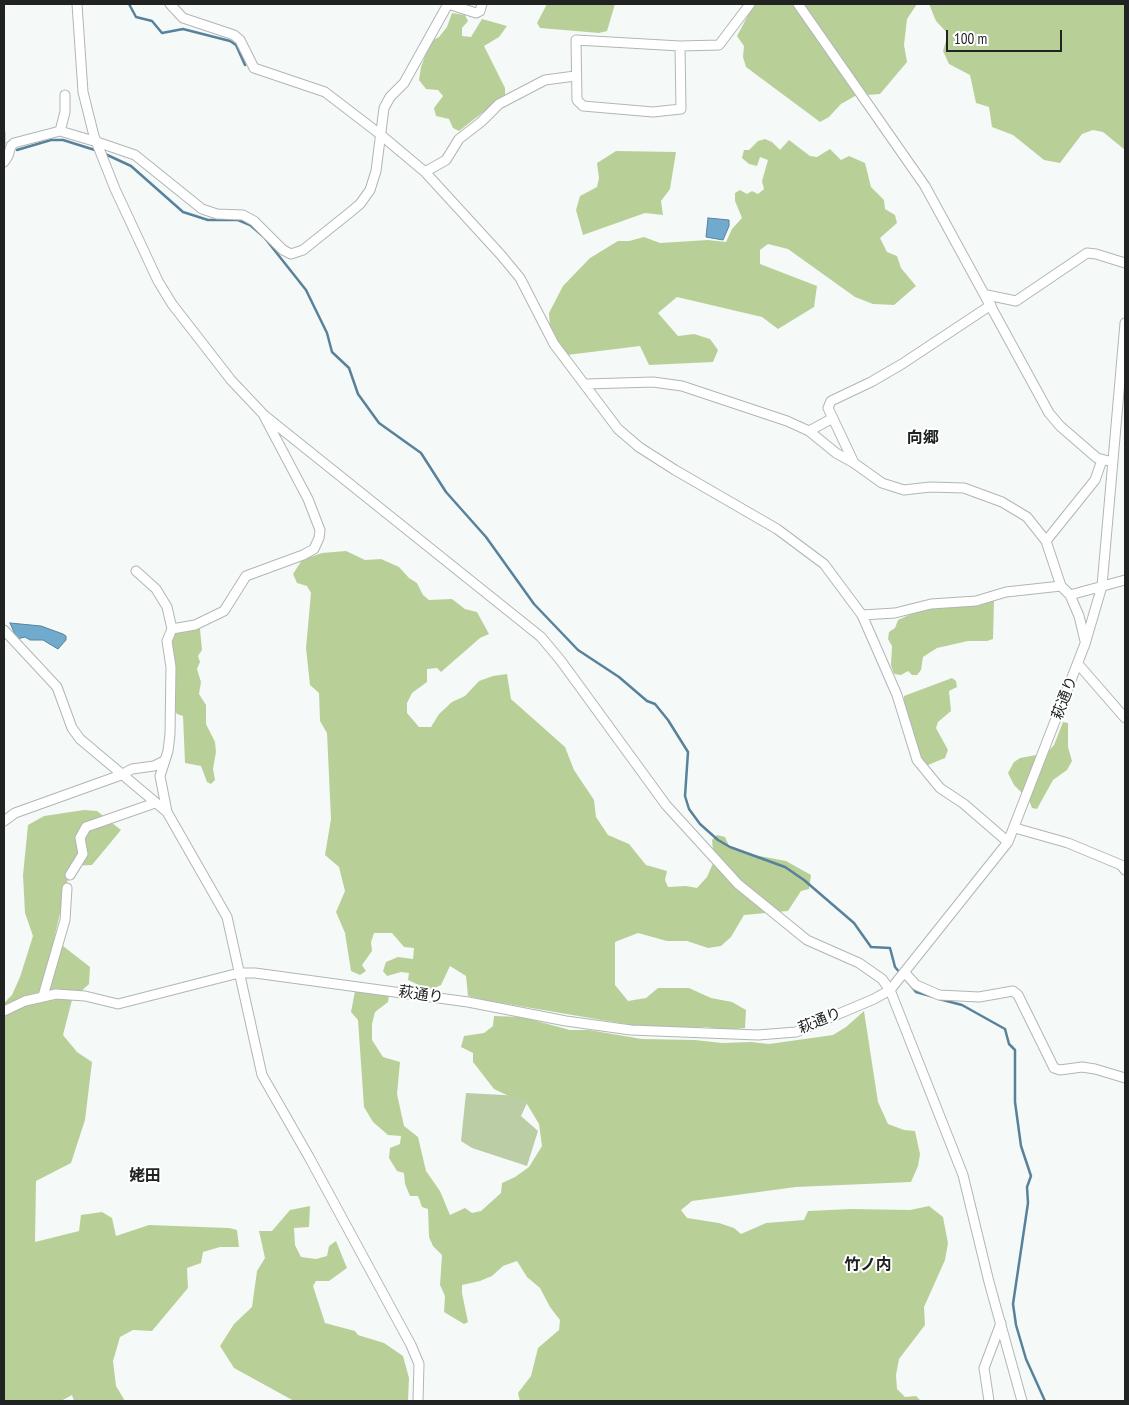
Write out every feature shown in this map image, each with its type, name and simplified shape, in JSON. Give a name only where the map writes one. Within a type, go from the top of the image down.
[{"type":"street","points":[[77,4],[83,92],[97,142],[115,190],[158,281],[172,304],[231,380],[264,416],[541,637],[561,661],[666,805],[738,884],[807,940],[859,963],[882,979],[890,990],[963,1176],[1022,1401]]},
{"type":"street","points":[[170,4],[183,18],[234,35],[240,40],[254,68],[325,92],[381,134],[425,172],[520,278],[554,344],[586,384],[618,429],[639,447],[777,529],[824,564],[862,615],[897,695],[917,760],[940,788],[964,804],[1008,842]]},
{"type":"street","points":[[4,162],[14,143],[60,132],[97,142],[135,155],[202,209],[216,214],[243,215],[254,221],[283,250],[291,254],[303,250],[360,204],[370,190],[376,170],[382,116],[390,97],[404,83],[448,4],[476,13],[480,11],[482,4]]},
{"type":"street","points":[[680,46],[682,109],[654,112],[583,106],[577,100],[575,76],[576,40],[680,46],[719,45],[750,4]]},
{"type":"street","points":[[798,4],[925,186],[987,295],[1049,412],[1060,426],[1102,460],[1113,462]]},
{"type":"street","points":[[425,172],[446,160],[459,139],[482,122],[499,104],[545,80],[575,76]]},
{"type":"street","points":[[60,132],[65,112],[64,94]]},
{"type":"street","points":[[987,295],[1016,301],[1087,253],[1093,253],[1125,263]]},
{"type":"street","points":[[854,463],[828,408],[831,402],[902,364],[991,305]]},
{"type":"street","name":"萩通り","points":[[4,1011],[42,996],[67,994],[85,996],[118,1004],[239,973],[275,975],[468,1002],[566,1021],[631,1030],[758,1035],[796,1032],[874,999],[890,990],[1008,842],[1086,644],[1102,586],[1125,324]]},
{"type":"street","points":[[586,384],[653,382],[682,386],[788,421],[809,431],[836,453],[882,483],[896,489],[952,486],[983,493],[1027,517],[1046,541],[1060,586],[1070,595],[1079,616],[1086,644]]},
{"type":"street","points":[[172,629],[195,625],[220,614],[234,598],[246,576],[303,555],[314,549],[319,538],[320,530],[308,499],[264,416]]},
{"type":"street","points":[[809,431],[833,418]]},
{"type":"street","points":[[1046,541],[1095,480],[1102,460]]},
{"type":"street","points":[[136,571],[156,589],[167,608],[172,629],[167,641],[171,667],[168,750],[160,776]]},
{"type":"street","points":[[1070,595],[1125,580]]},
{"type":"street","points":[[862,615],[895,613],[931,604],[976,601],[1006,592],[1060,586]]},
{"type":"street","points":[[4,630],[57,687],[72,728],[80,738],[121,775],[167,812]]},
{"type":"street","points":[[1078,664],[1125,718]]},
{"type":"street","points":[[4,821],[15,814],[142,766],[154,766],[164,761]]},
{"type":"street","points":[[154,766],[160,776],[167,812],[227,917],[262,1075],[309,1156],[411,1345],[419,1364],[418,1401]]},
{"type":"street","points":[[70,875],[83,854],[80,838],[86,827],[155,803]]},
{"type":"street","points":[[1014,828],[1068,843],[1124,866]]},
{"type":"street","points":[[42,996],[65,920],[67,888]]},
{"type":"street","points":[[905,973],[916,985],[940,995],[979,997],[1012,991],[1018,995],[1054,1068],[1060,1070],[1095,1069],[1125,1078]]},
{"type":"street","points":[[989,1401],[984,1368],[1001,1322]]},
{"type":"green space","points":[[547,4],[615,4],[607,31],[599,33],[540,28],[537,23]]},
{"type":"green space","points":[[754,4],[917,4],[907,19],[904,45],[907,62],[880,94],[855,96],[841,104],[829,117],[820,122],[746,67],[743,57],[744,46],[737,36]]},
{"type":"green space","points":[[929,4],[1125,4],[1125,150],[1103,132],[1093,130],[1082,134],[1060,163],[1044,160],[1013,135],[992,127],[989,107],[976,103],[970,75],[949,64],[943,51],[948,34],[936,21]]},
{"type":"green space","points":[[452,13],[465,15],[468,21],[462,28],[462,36],[471,37],[482,19],[507,26],[499,37],[484,46],[505,88],[505,95],[459,131],[453,128],[449,119],[436,116],[434,108],[443,96],[438,90],[426,89],[419,80],[421,67],[431,41],[439,37],[447,27]]},
{"type":"green space","points":[[765,139],[772,142],[780,150],[789,140],[810,156],[817,157],[830,149],[841,160],[849,156],[865,163],[871,187],[884,200],[885,209],[895,215],[897,223],[880,238],[887,252],[897,256],[901,268],[916,286],[894,305],[873,304],[855,297],[788,249],[768,244],[760,250],[760,264],[817,286],[814,307],[778,329],[762,317],[677,297],[658,313],[678,336],[694,334],[710,339],[718,350],[713,362],[649,365],[640,346],[567,355],[550,330],[549,313],[563,286],[590,258],[618,241],[629,241],[644,237],[660,243],[708,240],[726,242],[732,229],[742,218],[735,201],[735,193],[740,190],[747,194],[752,191],[758,194],[764,189],[762,181],[768,160],[760,157],[757,166],[749,164],[742,158],[744,150],[749,150],[758,141]]},
{"type":"green space","points":[[616,151],[676,152],[670,189],[661,201],[663,215],[645,213],[583,235],[576,210],[580,196],[597,187],[599,178],[597,163]]},
{"type":"green space","points":[[346,551],[365,560],[381,559],[399,567],[409,578],[417,583],[423,595],[429,600],[452,599],[465,609],[477,612],[489,634],[480,638],[441,672],[437,668],[427,669],[427,682],[412,693],[407,703],[407,713],[419,727],[431,727],[439,714],[452,702],[465,696],[479,681],[507,674],[511,699],[565,747],[574,770],[594,800],[596,817],[608,835],[629,844],[646,865],[667,871],[665,880],[668,887],[686,886],[697,888],[707,877],[714,861],[712,840],[717,835],[725,837],[730,848],[749,854],[786,861],[811,875],[809,889],[801,891],[788,911],[744,915],[731,937],[721,946],[708,948],[687,941],[667,941],[638,933],[615,942],[615,985],[628,1001],[646,998],[658,988],[689,988],[711,998],[732,1002],[746,1010],[745,1028],[727,1030],[706,1027],[676,1029],[666,1026],[649,1028],[484,1000],[468,996],[466,976],[450,966],[441,985],[432,989],[423,987],[408,980],[409,973],[401,972],[387,976],[383,971],[386,962],[398,957],[413,959],[414,948],[404,947],[392,933],[374,933],[371,942],[372,951],[362,965],[366,971],[360,975],[351,971],[345,933],[336,912],[345,891],[339,867],[325,855],[331,819],[327,733],[320,721],[319,693],[310,685],[306,648],[311,593],[307,586],[297,583],[293,574],[302,560],[322,553]]},
{"type":"green space","points":[[994,600],[993,639],[987,641],[968,641],[937,648],[923,657],[921,670],[917,675],[912,675],[908,671],[901,675],[894,674],[891,665],[892,646],[888,639],[889,632],[895,628],[898,620],[920,610],[935,606],[978,606]]},
{"type":"green space","points":[[196,627],[200,629],[202,650],[198,656],[200,662],[197,669],[201,682],[199,694],[206,705],[206,724],[215,742],[216,752],[213,769],[215,780],[211,784],[207,782],[201,766],[185,763],[183,716],[175,711],[175,688],[170,641],[177,631]]},
{"type":"green space","points":[[952,678],[956,681],[957,687],[949,691],[951,711],[938,722],[936,728],[948,750],[945,758],[928,765],[919,758],[914,734],[904,707],[904,696]]},
{"type":"green space","points":[[1063,722],[1068,723],[1068,747],[1072,761],[1067,770],[1053,780],[1037,809],[1032,808],[1029,800],[1014,785],[1008,773],[1014,762],[1020,758],[1047,753],[1054,745]]},
{"type":"green space","points":[[84,810],[97,811],[121,830],[92,865],[71,866],[54,939],[90,967],[89,984],[72,1000],[63,1035],[77,1052],[92,1062],[85,1120],[71,1163],[36,1181],[35,1242],[79,1231],[81,1215],[102,1212],[112,1218],[116,1236],[149,1225],[229,1228],[237,1230],[239,1247],[220,1247],[203,1252],[201,1263],[187,1268],[188,1288],[152,1331],[133,1330],[120,1337],[113,1361],[116,1386],[125,1401],[74,1401],[72,1395],[61,1401],[4,1401],[4,1003],[12,995],[20,977],[33,936],[25,913],[23,875],[28,825],[44,816]]},
{"type":"green space","points":[[363,990],[389,995],[388,1002],[375,1012],[372,1024],[372,1040],[383,1057],[400,1062],[397,1094],[404,1126],[418,1137],[426,1171],[440,1191],[450,1215],[465,1208],[472,1213],[481,1211],[501,1193],[502,1183],[529,1167],[542,1146],[539,1124],[524,1099],[511,1097],[494,1089],[473,1062],[473,1053],[461,1047],[464,1036],[484,1033],[493,1026],[494,1016],[522,1017],[570,1030],[589,1030],[642,1039],[769,1044],[833,1035],[846,1027],[864,1011],[878,1102],[888,1124],[904,1130],[915,1131],[920,1154],[918,1166],[911,1182],[796,1187],[692,1201],[681,1210],[687,1218],[719,1223],[734,1228],[741,1234],[766,1223],[804,1220],[808,1211],[851,1209],[910,1210],[929,1206],[943,1217],[948,1243],[945,1260],[924,1307],[925,1325],[899,1359],[896,1375],[897,1389],[905,1397],[916,1396],[921,1401],[520,1401],[518,1393],[531,1376],[538,1348],[559,1330],[560,1320],[550,1307],[540,1288],[527,1277],[517,1261],[503,1266],[492,1276],[462,1285],[468,1322],[464,1324],[444,1312],[445,1296],[440,1285],[442,1255],[433,1246],[429,1237],[428,1209],[422,1207],[418,1196],[410,1196],[405,1184],[404,1173],[397,1171],[389,1158],[390,1148],[400,1144],[401,1136],[388,1135],[373,1122],[364,1107],[358,1020],[351,1012],[355,991]]},
{"type":"green space","points":[[466,1093],[522,1096],[528,1101],[521,1116],[538,1131],[527,1166],[472,1148],[461,1141]]},
{"type":"green space","points":[[310,1206],[309,1227],[294,1228],[295,1245],[301,1257],[316,1259],[327,1256],[329,1246],[336,1241],[347,1268],[329,1281],[316,1281],[313,1286],[325,1323],[355,1331],[358,1335],[384,1343],[403,1356],[409,1378],[408,1401],[294,1401],[234,1368],[220,1346],[234,1324],[252,1307],[257,1271],[265,1258],[259,1231],[272,1231],[290,1210]]},
{"type":"water","points":[[708,218],[729,220],[729,226],[723,240],[706,237]]},
{"type":"water","points":[[10,623],[41,626],[63,634],[66,636],[66,640],[58,649],[43,640],[30,640],[25,637],[17,639]]},
{"type":"waterway","points":[[129,4],[136,17],[152,21],[162,33],[183,29],[230,41],[236,45],[245,65]]},
{"type":"waterway","points":[[4,132],[4,145]]},
{"type":"waterway","points":[[17,150],[51,140],[63,140],[98,151]]},
{"type":"waterway","points":[[103,153],[131,166],[183,212],[208,220],[238,220],[250,225],[264,237],[306,290],[327,333],[332,352],[349,368],[358,394],[379,423],[421,453],[446,492],[486,537],[534,604],[578,650],[619,677],[647,701],[655,704],[668,720],[688,752],[685,796],[689,809],[700,824],[718,840],[730,847],[785,867],[804,880],[854,923],[871,947],[890,948],[895,967],[901,974]]},
{"type":"waterway","points":[[908,982],[916,992],[934,997]]},
{"type":"waterway","points":[[939,999],[962,1005],[1005,1029],[1009,1044],[1015,1050],[1015,1102],[1021,1146],[1031,1176],[1027,1187],[1028,1203],[1013,1304],[1016,1325],[1026,1359],[1045,1401]]},
{"type":"district","name":"向郷","points":[[923,438]]},
{"type":"district","name":"姥田","points":[[145,1176]]},
{"type":"district","name":"竹ノ内","points":[[868,1265]]}]
